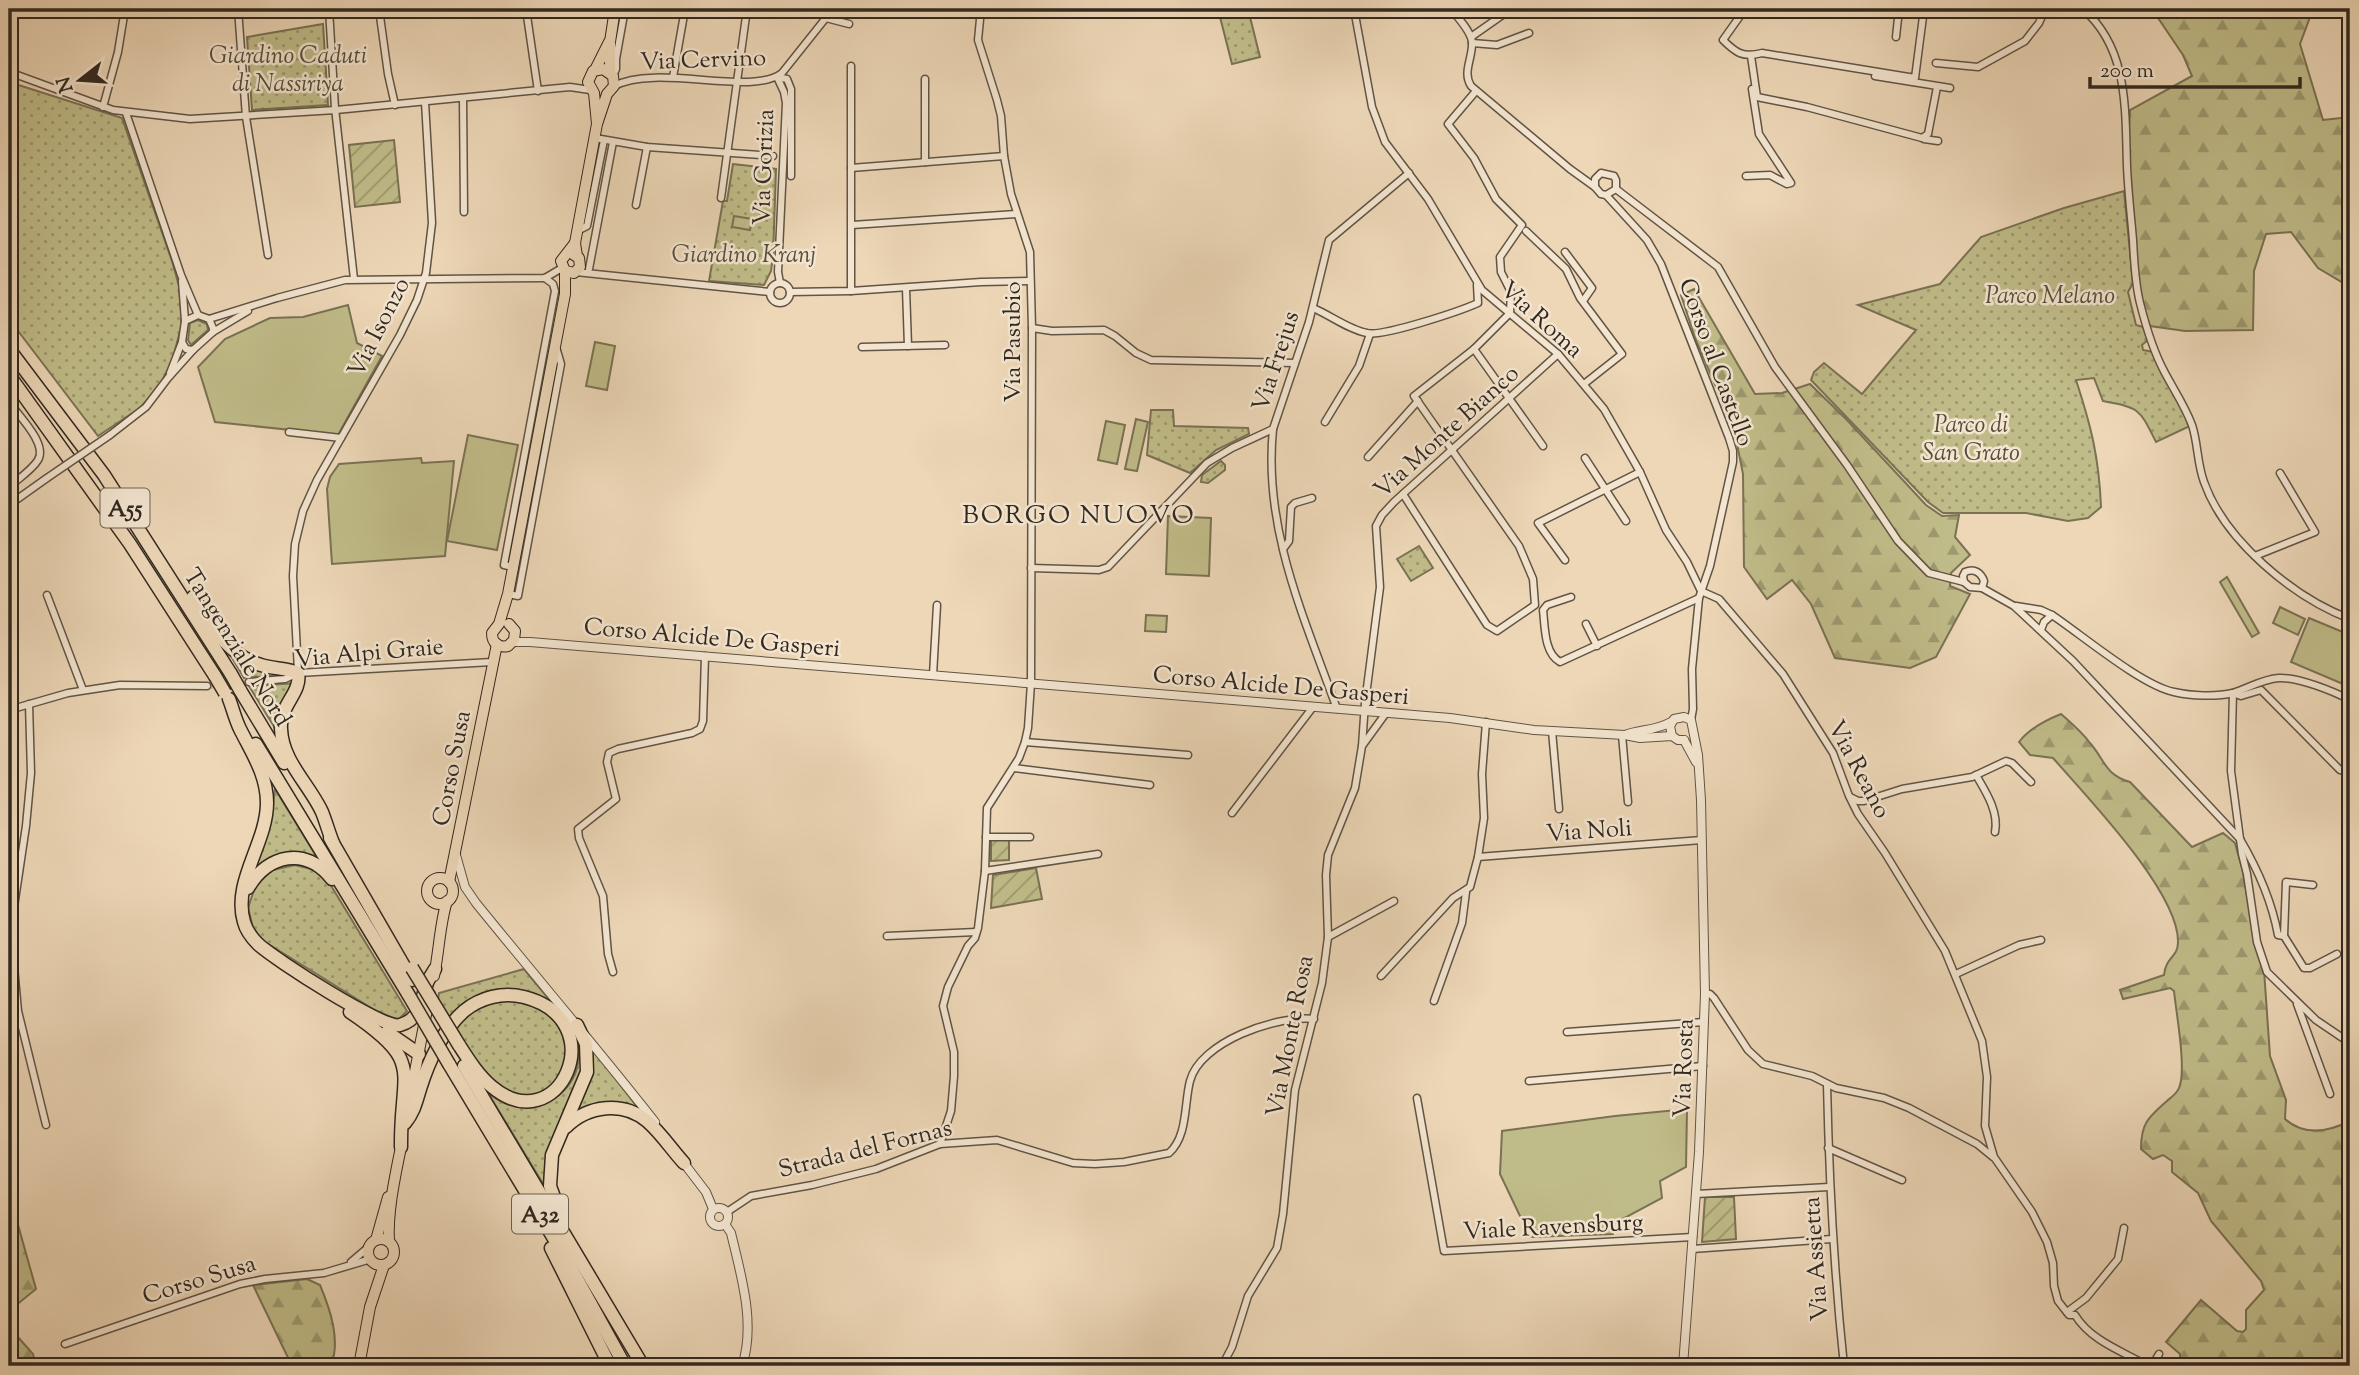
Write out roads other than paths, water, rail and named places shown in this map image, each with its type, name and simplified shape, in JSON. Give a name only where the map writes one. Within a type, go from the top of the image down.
[{"type":"highway","name":"Tangenziale Nord","points":[[9,349],[104,475],[231,674],[245,686],[333,843],[412,974]]},
{"type":"highway","name":"Tangenziale Nord","points":[[9,375],[97,496],[211,681],[227,696],[408,994]]},
{"type":"highway","points":[[172,580],[192,596],[215,632],[237,653],[260,665],[298,673],[300,682],[281,716],[281,735],[288,755],[322,812],[333,843]]},
{"type":"highway","points":[[227,696],[261,770],[267,791],[264,828],[244,882],[242,913],[251,936],[264,949],[419,1054]]},
{"type":"highway","points":[[243,896],[255,876],[268,866],[287,859],[307,860],[324,870],[360,925],[375,939]]},
{"type":"highway","points":[[345,1002],[386,1023],[399,1026],[413,1018],[419,1010],[427,983],[435,969]]},
{"type":"highway","points":[[300,973],[341,1006],[377,1030],[401,1058],[406,1085],[401,1147]]},
{"type":"highway","name":"A32","points":[[412,974],[643,1366]]},
{"type":"highway","name":"A32","points":[[408,994],[579,1280],[625,1366]]},
{"type":"highway","points":[[405,1123],[414,1112],[426,1074],[451,1026],[465,1010],[484,999],[517,995],[548,1007],[557,1015],[573,1049],[572,1062],[563,1083],[545,1097],[524,1101],[513,1099],[492,1087],[457,1048]]},
{"type":"highway","points":[[577,1026],[586,1044],[587,1072],[561,1132],[550,1166],[552,1195],[602,1283],[609,1307]]},
{"type":"highway","points":[[561,1132],[587,1112],[607,1108],[626,1110],[646,1120],[684,1163]]},
{"type":"highway","points":[[526,1190],[533,1216],[610,1366]]},
{"type":"main road","points":[[507,627],[492,633],[492,639],[505,645],[507,627],[509,566],[541,449],[541,399],[555,344],[559,303],[574,266],[577,231],[599,139],[592,91],[588,82],[610,42],[621,10]]},
{"type":"main road","points":[[597,124],[611,81],[610,42]]},
{"type":"main road","points":[[593,72],[603,69],[611,81]]},
{"type":"main road","points":[[592,91],[600,95],[611,81]]},
{"type":"main road","name":"Corso Susa","points":[[444,880],[456,855],[492,663],[505,645]]},
{"type":"main road","name":"Corso Susa","points":[[490,677],[505,645]]},
{"type":"main road","points":[[376,1262],[390,1261],[394,1255],[389,1241],[393,1187],[443,927],[443,914],[452,894],[444,880],[433,880],[427,888],[428,895],[443,914]]},
{"type":"main road","points":[[436,903],[447,901]]},
{"type":"main road","points":[[359,1366],[376,1262],[369,1252],[393,1187]]},
{"type":"main road","points":[[374,1242],[389,1241]]},
{"type":"street","points":[[103,107],[118,52],[125,9]]},
{"type":"street","points":[[238,9],[246,117],[268,255]]},
{"type":"street","points":[[329,9],[336,110],[354,279]]},
{"type":"street","points":[[379,9],[395,105]]},
{"type":"street","points":[[526,9],[538,91]]},
{"type":"street","points":[[673,77],[685,9]]},
{"type":"street","points":[[721,198],[747,9]]},
{"type":"street","name":"Via Cervino","points":[[611,81],[673,77],[737,82],[768,80],[777,77],[833,9]]},
{"type":"street","name":"Via Pasubio","points":[[940,1144],[951,1111],[954,1076],[954,1052],[943,1006],[948,987],[976,932],[985,871],[987,808],[1014,768],[1025,742],[1031,683],[1030,252],[1016,214],[1004,156],[1001,116],[978,40],[981,9]]},
{"type":"street","name":"Via Roma","points":[[1354,9],[1374,111],[1385,142],[1428,199],[1482,290],[1558,354],[1604,409],[1640,472],[1666,530],[1693,574],[1700,595]]},
{"type":"street","points":[[1451,9],[1471,40],[1467,75],[1469,83],[1476,91],[1597,191],[1606,195],[1616,189]]},
{"type":"street","points":[[1471,40],[1511,9]]},
{"type":"street","points":[[1745,9],[1723,40],[1735,52],[1748,56],[1762,53],[1915,78],[1924,9]]},
{"type":"street","points":[[1896,37],[1899,9]]},
{"type":"street","points":[[1936,63],[1978,67],[2025,41],[2039,23],[2045,9]]},
{"type":"street","points":[[2083,9],[2095,18],[2111,45],[2123,85],[2136,276],[2145,323],[2163,370],[2191,424],[2204,484],[2237,538],[2255,556],[2302,596],[2350,620]]},
{"type":"street","points":[[611,81],[616,69],[621,10]]},
{"type":"street","points":[[826,18],[849,24]]},
{"type":"street","points":[[1471,40],[1497,46],[1529,33]]},
{"type":"street","points":[[1748,56],[1757,97],[1938,141]]},
{"type":"street","points":[[1746,176],[1770,175],[1787,184],[1791,183],[1759,134],[1748,56]]},
{"type":"street","points":[[850,66],[851,291]]},
{"type":"street","points":[[1860,71],[1868,75],[1951,88]]},
{"type":"street","points":[[9,72],[126,113],[190,118],[336,110],[570,87],[592,91]]},
{"type":"street","points":[[570,87],[593,72]]},
{"type":"street","name":"Via Gorizia","points":[[777,77],[787,79],[791,89],[791,176]]},
{"type":"street","name":"Via Gorizia","points":[[777,77],[786,103],[778,272],[780,284]]},
{"type":"street","points":[[925,79],[925,162]]},
{"type":"street","points":[[1922,138],[1928,134],[1937,87]]},
{"type":"street","points":[[1368,457],[1416,398],[1474,349],[1510,313],[1511,292],[1501,272],[1500,257],[1522,225],[1502,207],[1474,158],[1447,124],[1476,91]]},
{"type":"street","points":[[463,98],[464,212]]},
{"type":"street","name":"Via Isonzo","points":[[298,673],[293,585],[298,526],[310,494],[409,319],[425,279],[432,223],[425,102]]},
{"type":"street","points":[[126,113],[181,275],[198,315],[209,320],[213,332]]},
{"type":"street","points":[[599,139],[647,147],[773,156]]},
{"type":"street","points":[[574,266],[613,142]]},
{"type":"street","points":[[636,205],[647,147]]},
{"type":"street","points":[[851,168],[1004,156]]},
{"type":"street","points":[[1595,187],[1595,179],[1606,172],[1614,176],[1616,189]]},
{"type":"street","name":"Via Frejus","points":[[1031,568],[1108,568],[1207,463],[1273,429],[1312,308],[1329,240],[1409,173]]},
{"type":"street","points":[[1616,189],[1718,267],[1775,367],[1847,465],[1898,541],[1929,573],[1964,582],[1970,587],[1982,588],[2014,606],[2091,681],[2240,839],[2274,914],[2278,935],[2284,936]]},
{"type":"street","name":"Corso al Castello","points":[[1606,195],[1647,240],[1661,264],[1733,451],[1733,462],[1711,561],[1700,595],[1692,669],[1691,720]]},
{"type":"street","points":[[852,225],[1016,214]]},
{"type":"street","points":[[1526,231],[1566,269],[1583,301],[1622,354],[1584,384]]},
{"type":"street","points":[[1565,252],[1592,288],[1583,301]]},
{"type":"street","points":[[209,320],[299,292],[354,279],[545,278],[574,266],[598,274],[770,292]]},
{"type":"street","points":[[574,266],[598,274]]},
{"type":"street","points":[[168,378],[182,342],[185,321],[181,275]]},
{"type":"street","points":[[508,594],[518,596],[528,489],[559,303],[555,288],[545,278]]},
{"type":"street","points":[[790,292],[1029,281]]},
{"type":"street","points":[[1312,308],[1370,334],[1433,319],[1478,303],[1477,282]]},
{"type":"street","points":[[770,292],[774,286],[780,284],[786,286],[790,292]]},
{"type":"street","points":[[906,288],[908,346]]},
{"type":"street","points":[[770,292],[773,300],[780,303],[787,299],[790,292]]},
{"type":"street","points":[[9,505],[146,407],[193,349],[213,332],[256,306]]},
{"type":"street","points":[[185,321],[198,315]]},
{"type":"street","points":[[1031,328],[1052,331],[1104,330],[1136,353],[1151,360],[1295,363]]},
{"type":"street","points":[[1325,422],[1355,374],[1370,334]]},
{"type":"street","points":[[182,342],[186,349],[193,349]]},
{"type":"street","points":[[528,489],[541,449],[561,363],[555,344]]},
{"type":"street","points":[[862,348],[945,345]]},
{"type":"street","points":[[1474,349],[1543,446]]},
{"type":"street","name":"Via Monte Bianco","points":[[1362,746],[1380,587],[1376,526],[1382,515],[1403,494],[1558,354]]},
{"type":"street","points":[[1403,494],[1487,625],[1497,631],[1535,606],[1533,579],[1519,546],[1416,398]]},
{"type":"street","points":[[9,402],[36,437],[41,453],[37,462],[9,487]]},
{"type":"street","points":[[1273,429],[1271,458],[1274,507],[1283,549],[1302,618],[1337,709]]},
{"type":"street","points":[[289,432],[341,438]]},
{"type":"street","points":[[1585,458],[1626,521]]},
{"type":"street","points":[[1565,560],[1538,523],[1640,472]]},
{"type":"street","points":[[2255,556],[2315,532],[2280,473]]},
{"type":"street","points":[[1283,549],[1289,541],[1291,507],[1295,503],[1312,498]]},
{"type":"street","points":[[1964,582],[1965,572],[1976,571],[1981,574],[1984,582],[1982,588]]},
{"type":"street","points":[[47,595],[83,691]]},
{"type":"street","points":[[1571,597],[1544,607],[1547,640],[1551,653],[1556,661],[1560,662],[1684,606],[1700,595]]},
{"type":"street","name":"Via Reano","points":[[1700,595],[1712,595],[1718,599],[1783,674],[1833,753],[1849,796],[1945,951],[1982,1041],[1987,1077],[1985,1126],[1994,1157],[2032,1212],[2047,1242],[2058,1301],[2069,1315],[2075,1315],[2082,1326],[2098,1340],[2150,1366],[2159,1354]]},
{"type":"street","points":[[933,675],[937,605]]},
{"type":"street","points":[[2014,606],[2052,614],[2158,686],[2175,692],[2212,695],[2233,692],[2269,679],[2283,678],[2321,688],[2350,700]]},
{"type":"street","points":[[2041,631],[2044,622],[2052,614]]},
{"type":"street","points":[[1586,624],[1597,646]]},
{"type":"street","points":[[507,627],[530,642]]},
{"type":"street","name":"Corso Alcide De Gasperi","points":[[505,645],[530,642],[1365,711],[1552,731],[1640,738],[1672,736]]},
{"type":"street","points":[[612,972],[603,896],[579,838],[578,829],[616,799],[607,762],[610,753],[686,735],[700,729],[704,721],[705,656]]},
{"type":"street","name":"Via Alpi Graie","points":[[245,686],[285,679],[298,673],[492,663]]},
{"type":"street","points":[[9,710],[83,691],[120,685],[211,681]]},
{"type":"street","points":[[2233,692],[2241,696],[2260,690],[2340,770],[2350,772]]},
{"type":"street","points":[[2233,692],[2231,771],[2258,942],[2267,972],[2316,1020],[2350,1044]]},
{"type":"street","points":[[29,704],[31,773],[12,920],[12,945],[20,1026],[34,1071],[46,1125]]},
{"type":"street","points":[[1232,813],[1313,707]]},
{"type":"street","points":[[1362,746],[1386,713]]},
{"type":"street","points":[[1681,716],[1691,720],[1693,732],[1684,740],[1672,736],[1671,722],[1681,716]]},
{"type":"street","points":[[1381,976],[1453,898],[1469,887],[1478,857],[1484,818],[1482,774],[1486,722]]},
{"type":"street","name":"Corso Alcide De Gasperi","points":[[1623,735],[1656,729],[1671,722]]},
{"type":"street","points":[[1552,731],[1559,809]]},
{"type":"street","name":"Via Rosta","points":[[1683,1366],[1696,1194],[1704,1022],[1702,840],[1698,755],[1693,732]]},
{"type":"street","points":[[1623,735],[1628,802]]},
{"type":"street","name":"Via Rosta","points":[[1684,740],[1699,770]]},
{"type":"street","points":[[1025,742],[1188,755]]},
{"type":"street","name":"Via Monte Rosa","points":[[1222,1366],[1232,1347],[1248,1296],[1277,1248],[1283,1214],[1295,1090],[1322,982],[1328,937],[1328,855],[1355,788],[1362,746]]},
{"type":"street","points":[[1849,796],[1864,801],[1902,789],[1976,775],[2006,761],[2031,782]]},
{"type":"street","points":[[1014,768],[1150,785]]},
{"type":"street","points":[[1976,775],[1993,808],[1997,821],[1995,832]]},
{"type":"street","points":[[986,838],[1030,836]]},
{"type":"street","name":"Via Noli","points":[[1478,857],[1702,840]]},
{"type":"street","points":[[985,871],[1098,854]]},
{"type":"street","points":[[456,855],[469,894],[610,1064],[706,1192],[713,1209],[709,1218],[713,1224],[725,1224],[727,1212],[722,1208],[713,1209]]},
{"type":"street","points":[[2313,885],[2286,882],[2284,936],[2304,968],[2310,968],[2337,954]]},
{"type":"street","points":[[1434,1001],[1462,923],[1465,891]]},
{"type":"street","points":[[1328,937],[1394,901]]},
{"type":"street","points":[[887,936],[976,932]]},
{"type":"street","points":[[1956,974],[2019,945],[2041,940]]},
{"type":"street","points":[[1704,994],[1710,994],[1714,998],[1757,1060],[1770,1066],[1812,1076],[1836,1088],[1884,1098],[1909,1108],[1976,1144],[1994,1157]]},
{"type":"street","points":[[2296,1000],[2330,1094]]},
{"type":"street","name":"Strada del Fornas","points":[[727,1212],[751,1196],[812,1185],[876,1168],[940,1144],[997,1140],[1073,1163],[1125,1163],[1161,1156],[1172,1150],[1184,1118],[1192,1073],[1204,1056],[1235,1037],[1260,1027],[1314,1019]]},
{"type":"street","points":[[1567,1032],[1704,1022]]},
{"type":"street","points":[[1529,1081],[1703,1066]]},
{"type":"street","name":"Via Assietta","points":[[1827,1084],[1832,1239],[1844,1366]]},
{"type":"street","name":"Viale Ravensburg","points":[[1417,1098],[1444,1251],[1693,1237]]},
{"type":"street","points":[[1828,1148],[1902,1180]]},
{"type":"street","points":[[1696,1194],[1829,1187]]},
{"type":"street","points":[[725,1224],[731,1233],[747,1318],[747,1346],[742,1366]]},
{"type":"street","points":[[2067,1312],[2086,1298],[2118,1259],[2124,1228]]},
{"type":"street","points":[[1692,1249],[1832,1239]]},
{"type":"street","name":"Corso Susa","points":[[348,1264],[374,1242]]},
{"type":"street","name":"Corso Susa","points":[[65,1344],[240,1284],[324,1272],[348,1264],[376,1262]]},
{"type":"tunnel","points":[[207,686],[249,682]]},
{"type":"district","name":"BORGO NUOVO","points":[[1079,514]]},
{"type":"park label","name":"Giardino Caduti di Nassiriya","points":[[288,69]]},
{"type":"park label","name":"Giardino Kranj","points":[[744,254]]},
{"type":"park label","name":"Parco Melano","points":[[2050,295]]},
{"type":"park label","name":"Parco di San Grato","points":[[1971,438]]}]
